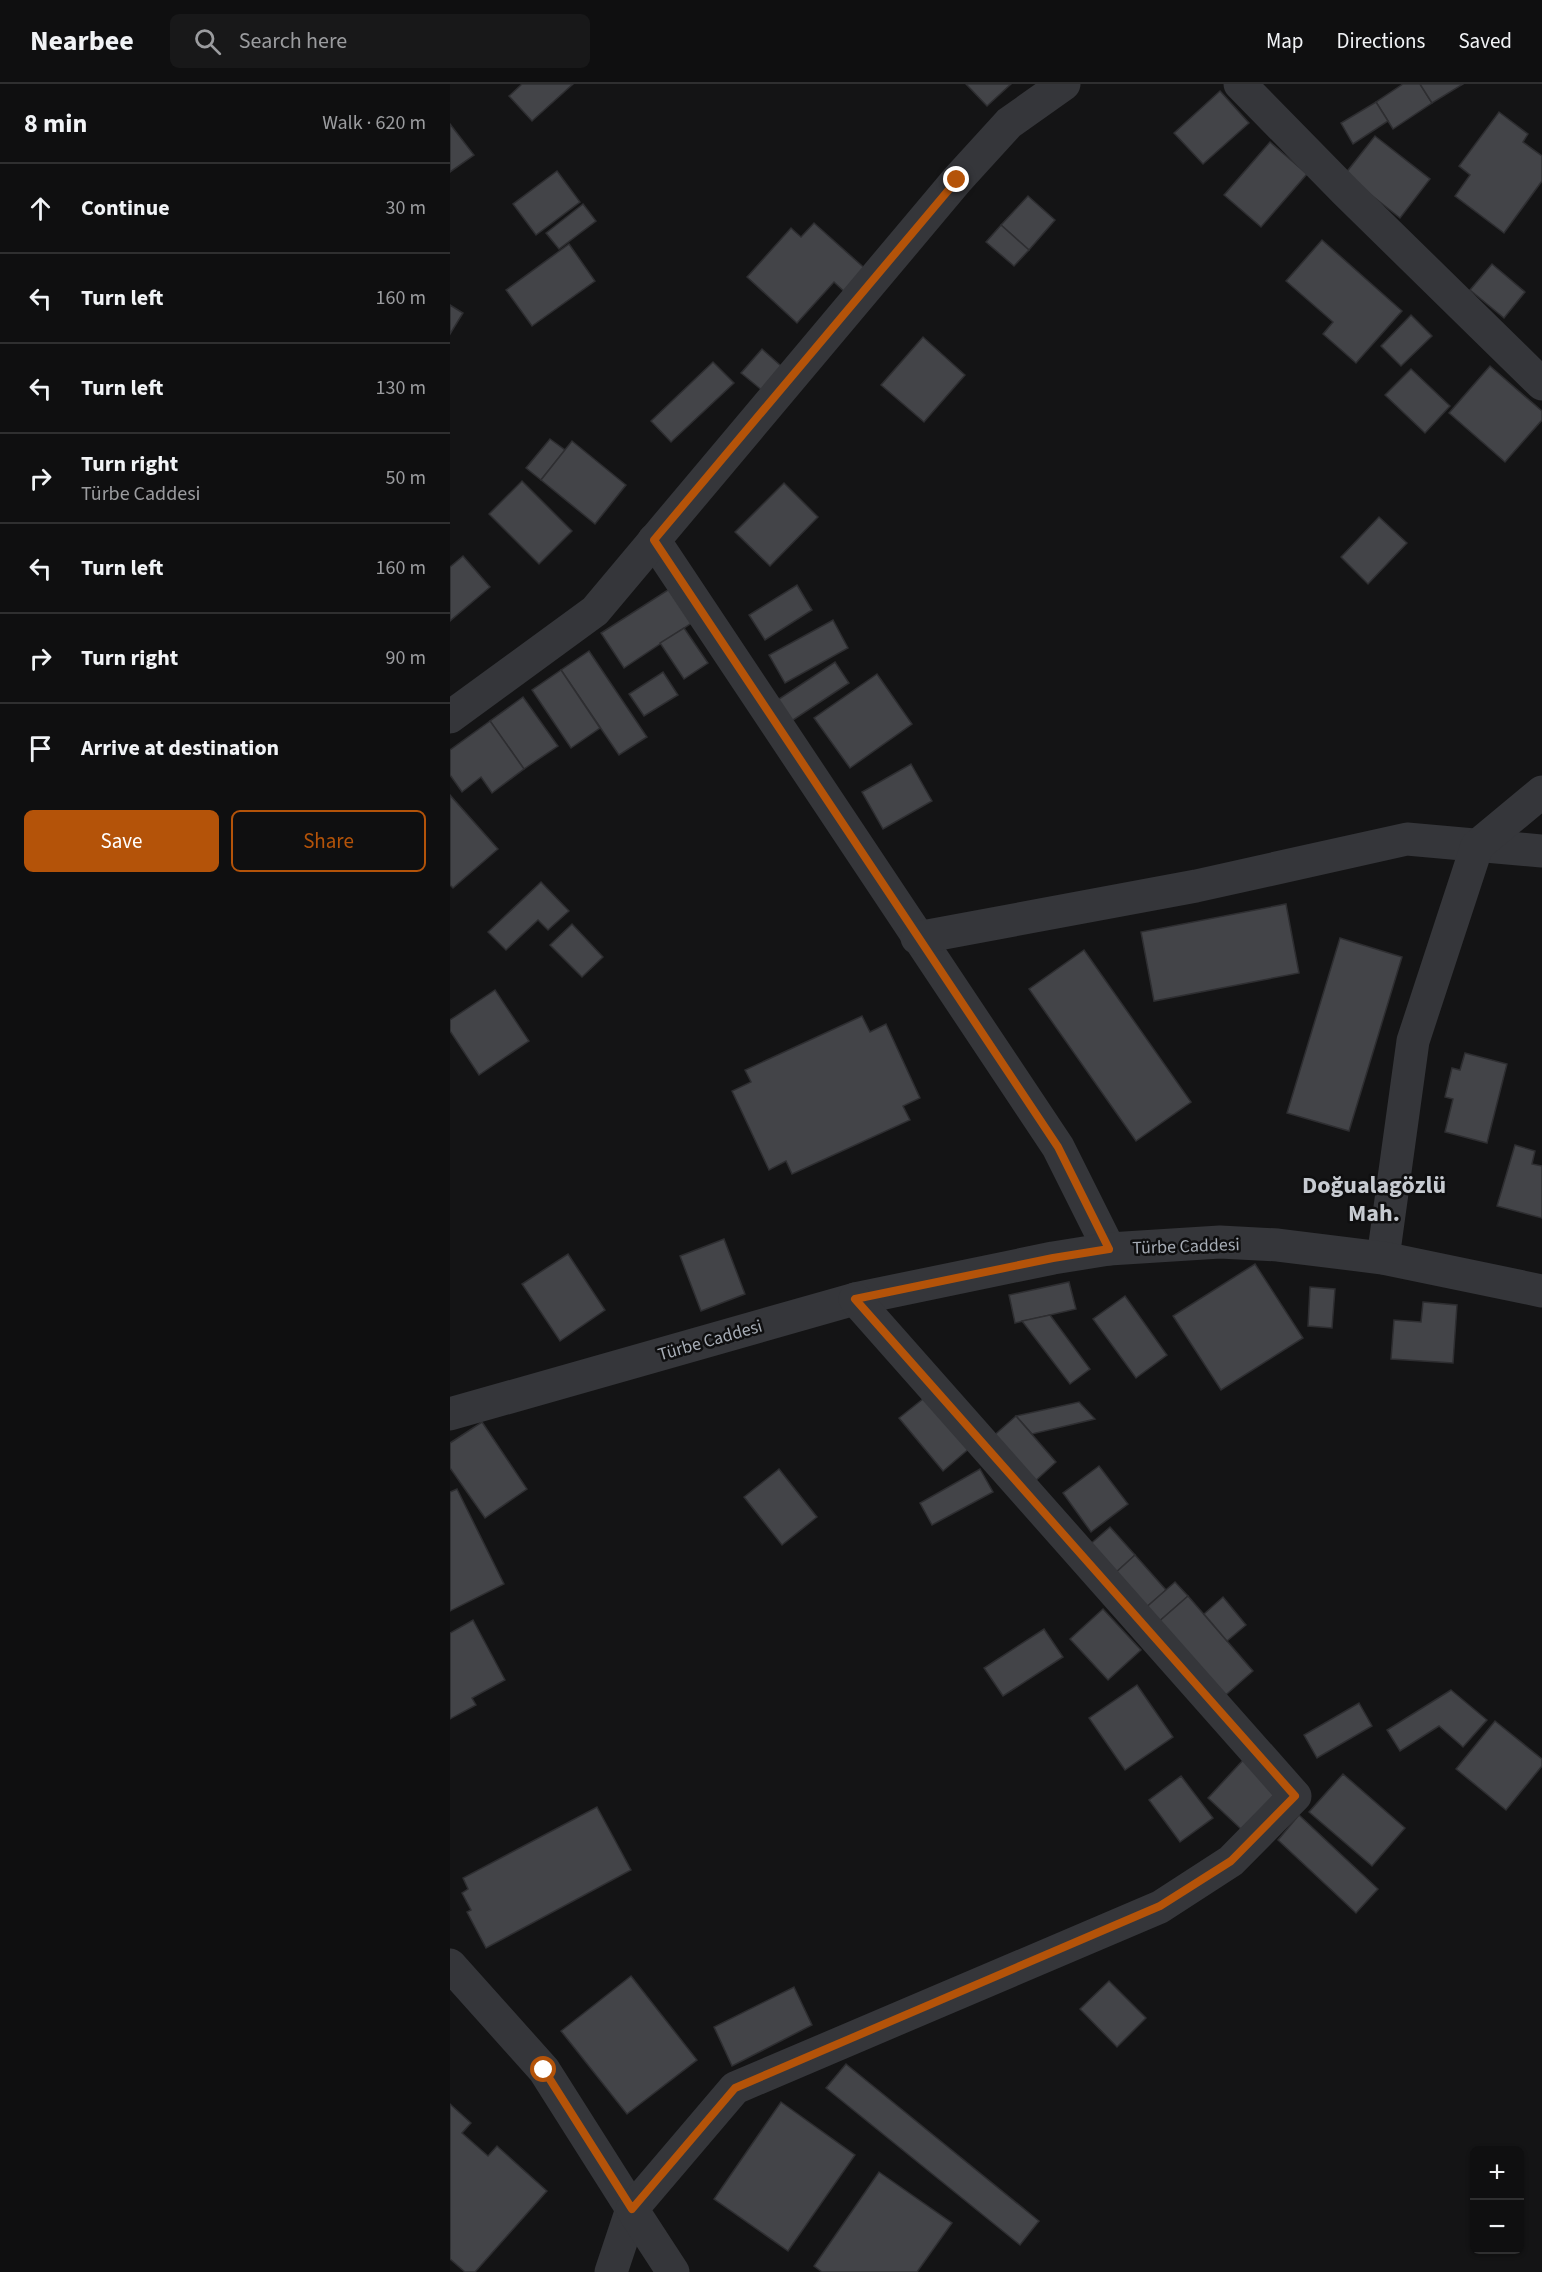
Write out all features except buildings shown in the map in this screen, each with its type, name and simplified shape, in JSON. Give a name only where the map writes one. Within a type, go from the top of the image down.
[{"type":"street","points":[[450,717],[595,611],[979,156],[1009,123],[1064,84]]},
{"type":"street","points":[[1240,84],[1346,192],[1542,384]]},
{"type":"street","points":[[654,540],[1058,1147],[1109,1249]]},
{"type":"street","points":[[1383,1258],[1413,1041],[1477,846],[1542,792]]},
{"type":"street","points":[[918,938],[1196,886],[1407,839],[1542,851]]},
{"type":"street","name":"Türbe Caddesi","points":[[451,1413],[855,1299],[1053,1258],[1109,1249],[1220,1242],[1278,1245],[1383,1258],[1542,1291]]},
{"type":"street","points":[[611,2272],[632,2209],[735,2088],[1160,1906],[1231,1861],[1295,1796],[855,1299]]},
{"type":"street","points":[[450,1965],[544,2070],[674,2272]]},
{"type":"district","name":"Doğualagözlü Mah.","points":[[1374,1199]]},
{"type":"route","points":[[544,2070],[632,2209],[735,2088],[1160,1906],[1231,1861],[1295,1796],[855,1299],[1053,1258],[1109,1249],[1058,1147],[654,540],[957,180]]}]
